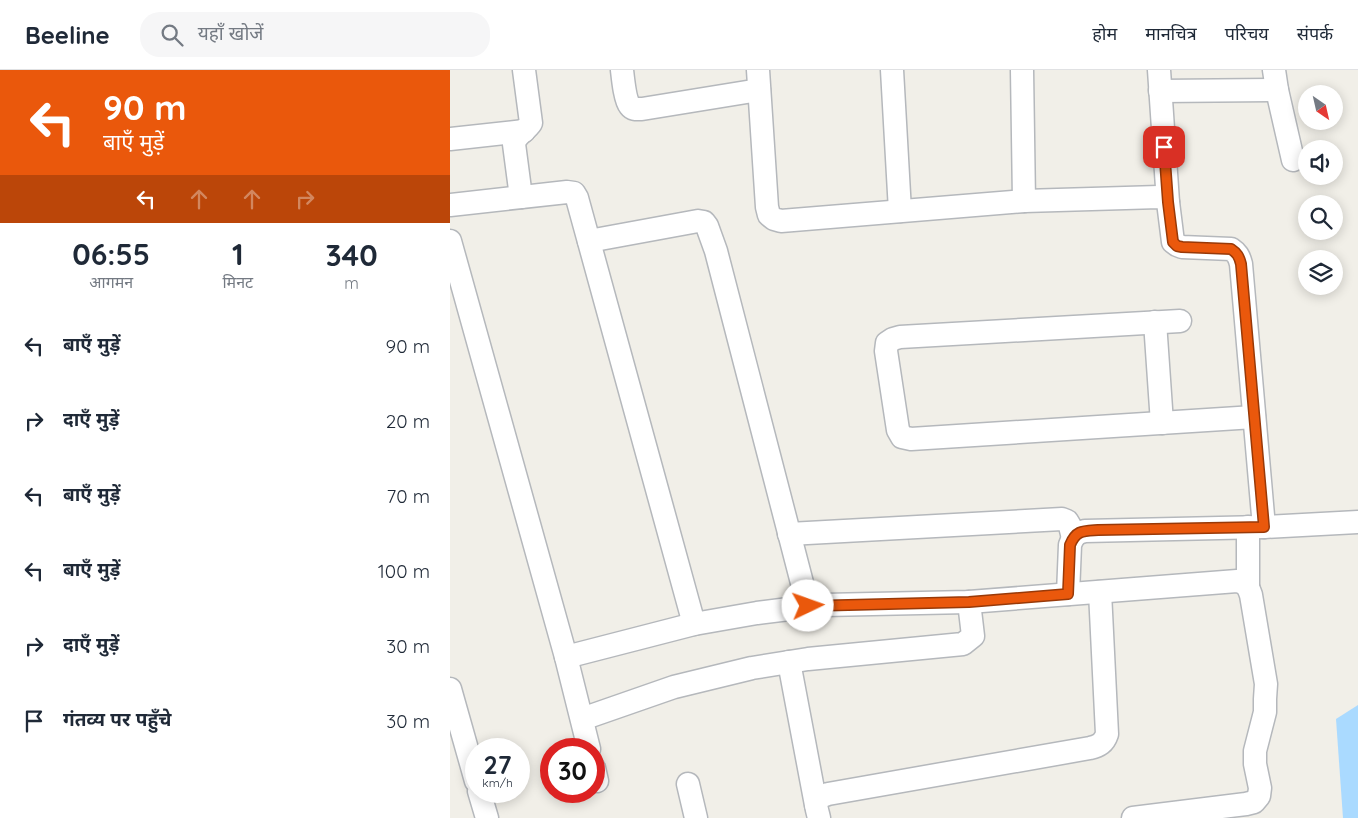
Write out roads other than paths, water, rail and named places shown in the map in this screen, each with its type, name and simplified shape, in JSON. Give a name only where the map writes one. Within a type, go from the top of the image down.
[{"type":"street","points":[[521,197],[514,144],[518,136],[531,123],[524,70]]},
{"type":"street","points":[[622,70],[627,100],[634,109],[642,109],[759,80],[769,215],[781,221],[1024,200],[1160,197],[1168,202]]},
{"type":"street","points":[[892,70],[900,211]]},
{"type":"street","points":[[1022,70],[1024,200]]},
{"type":"street","points":[[1248,587],[1256,527],[1254,417],[1240,257],[1231,249],[1182,247],[1177,246],[1173,242],[1168,202],[1160,81],[1275,80],[1292,160]]},
{"type":"street","points":[[450,139],[524,131]]},
{"type":"street","points":[[450,205],[567,192],[574,194],[577,198],[694,624]]},
{"type":"street","points":[[590,241],[698,221],[704,222],[707,226],[716,251],[808,606]]},
{"type":"street","points":[[450,241],[566,657],[586,738]]},
{"type":"street","points":[[1180,321],[892,339],[887,343],[886,351],[898,430],[902,437],[911,439],[1254,417]]},
{"type":"street","points":[[1155,322],[1162,423]]},
{"type":"street","points":[[790,534],[1062,519],[1067,521],[1070,526],[1073,538]]},
{"type":"street","points":[[1068,594],[1070,545],[1077,533],[1085,531],[1256,527],[1358,522]]},
{"type":"street","points":[[566,657],[694,624],[808,606],[969,602],[1237,581],[1244,583],[1252,595],[1266,684],[1264,712],[1255,751],[1255,764],[1260,788],[1259,796],[1254,802],[1203,814],[1133,818]]},
{"type":"street","points":[[818,812],[817,800],[821,796],[828,794],[1090,748],[1104,741],[1107,734],[1100,592]]},
{"type":"street","points":[[582,719],[674,688],[752,668],[789,662],[963,644],[973,636],[969,602]]},
{"type":"street","points":[[789,662],[818,812]]},
{"type":"street","points":[[450,689],[465,742]]},
{"type":"street","points":[[688,784],[696,818]]},
{"type":"street","points":[[483,803],[487,818]]},
{"type":"water","points":[[1358,705],[1358,818],[1343,818],[1336,719]]}]
